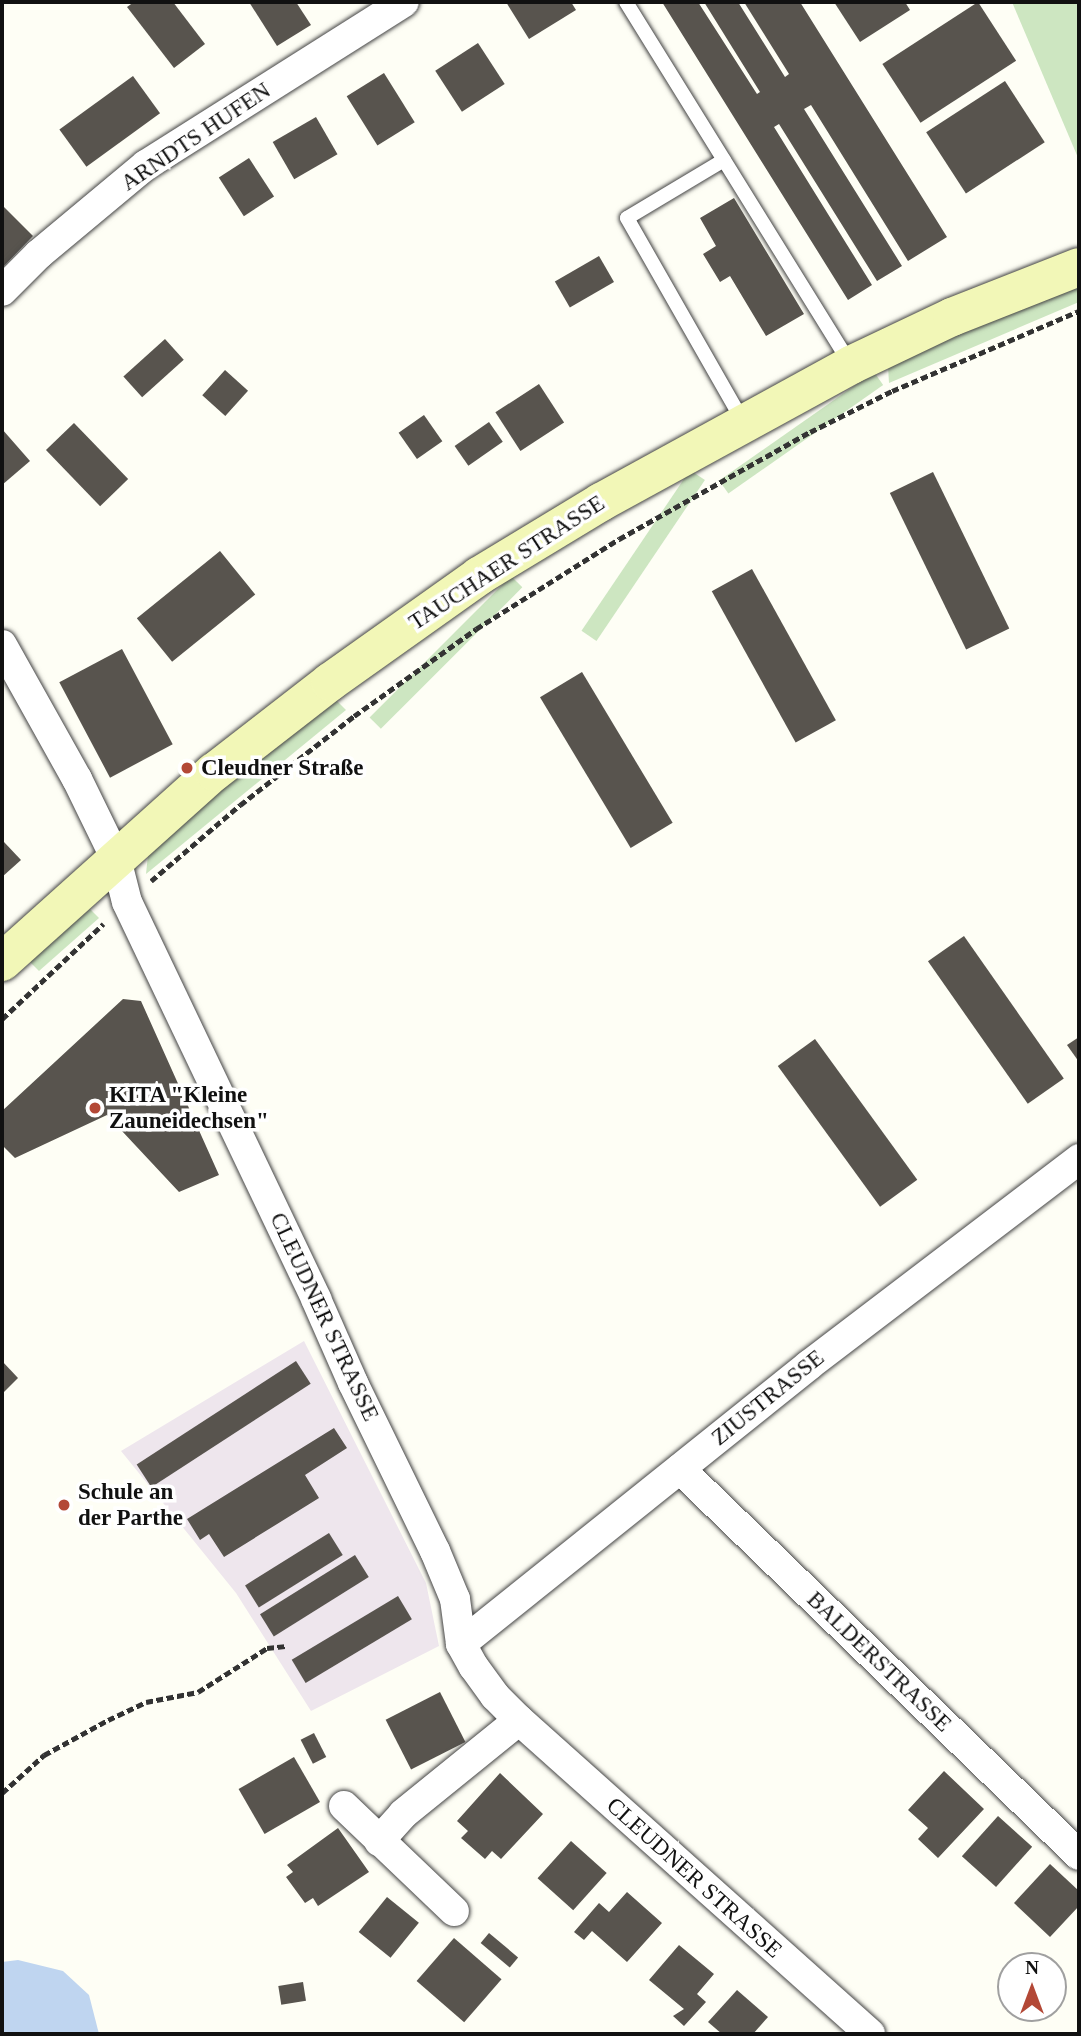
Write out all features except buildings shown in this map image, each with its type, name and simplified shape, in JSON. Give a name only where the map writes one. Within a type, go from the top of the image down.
[{"type":"main road","name":"TAUCHAER STRASSE","points":[[2,962],[214,772],[298,706],[479,576],[601,502],[851,365],[952,317],[1079,267]]},
{"type":"street","name":"ARNDTS HUFEN","points":[[2,291],[39,254],[146,164],[404,2]]},
{"type":"street","name":"CLEUDNER STRASSE","points":[[2,645],[71,768],[116,859],[127,901],[311,1286],[353,1383],[435,1550],[455,1599],[461,1644],[495,1696],[519,1720],[870,2034]]},
{"type":"street","name":"ZIUSTRASSE","points":[[461,1644],[569,1554],[809,1365],[1079,1159]]},
{"type":"street","name":"BALDERSTRASSE","points":[[680,1469],[1079,1855]]},
{"type":"street","points":[[379,1841],[403,1814],[519,1720]]},
{"type":"street","points":[[344,1806],[454,1911]]},
{"type":"lane","points":[[626,2],[851,365]]},
{"type":"lane","points":[[724,160],[627,218],[744,424]]},
{"type":"path","points":[[2,1019],[127,901],[240,805],[354,716],[476,629],[552,580],[710,486],[810,432],[952,364],[1079,311]]},
{"type":"path","points":[[2,1793],[44,1755],[108,1720],[146,1702],[198,1692],[267,1648],[285,1646]]},
{"type":"shaded area","points":[[304,1341],[426,1583],[439,1646],[311,1711],[236,1593],[121,1451]]},
{"type":"green space","points":[[1012,2],[1079,2],[1079,160]]},
{"type":"green space","points":[[1079,284],[1079,302],[889,383],[888,366],[967,328]]},
{"type":"green space","points":[[874,372],[883,385],[728,494],[719,480]]},
{"type":"green space","points":[[690,470],[705,480],[596,641],[582,631]]},
{"type":"green space","points":[[511,576],[522,587],[381,729],[370,717]]},
{"type":"green space","points":[[334,698],[346,710],[146,874],[148,855],[227,785]]},
{"type":"green space","points":[[90,909],[99,918],[39,971],[28,960]]},
{"type":"water","points":[[18,1960],[63,1971],[89,1995],[99,2034],[2,2034],[2,1962]]},
{"type":"place","name":"Cleudner Straße","points":[[187,768]]},
{"type":"place","name":"KITA \"Kleine Zauneidechsen\"","points":[[95,1108]]},
{"type":"place","name":"Schule an der Parthe","points":[[64,1505]]}]
